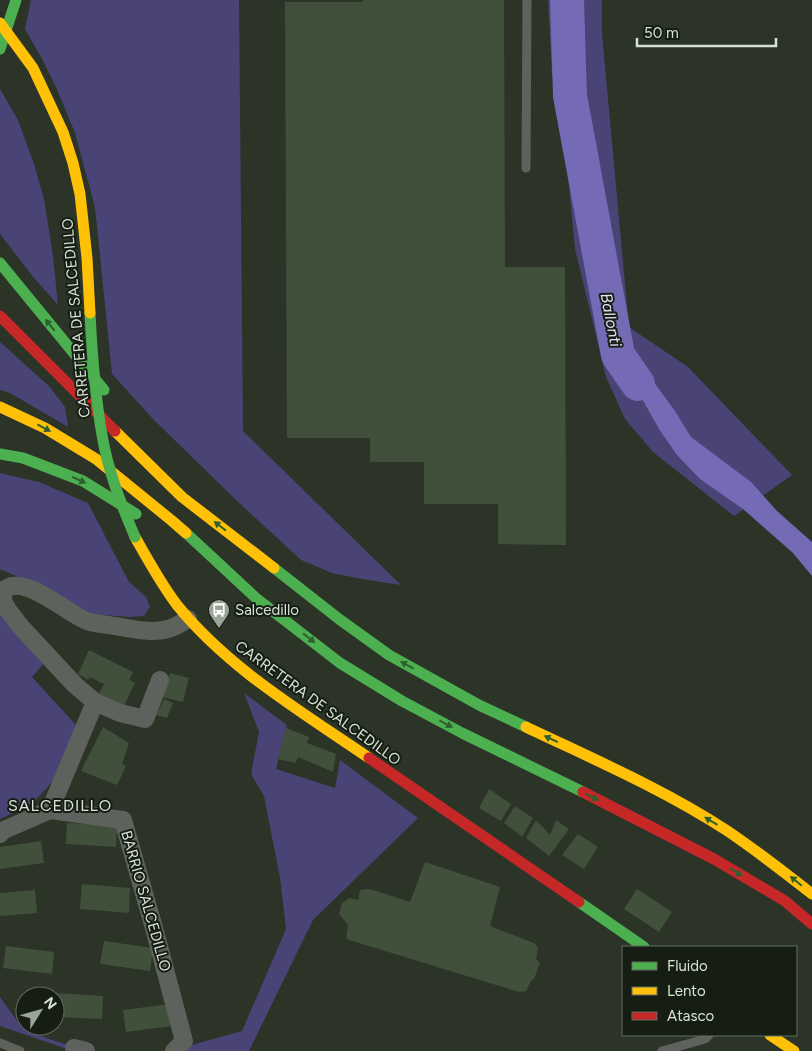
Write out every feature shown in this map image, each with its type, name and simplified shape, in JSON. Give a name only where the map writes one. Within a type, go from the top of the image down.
[{"type":"main road","points":[[0,49],[16,0]]},
{"type":"main road","name":"CARRETERA DE SALCEDILLO","points":[[0,23],[33,68],[59,123],[73,163],[80,194],[87,258],[93,369],[102,436],[121,504],[135,537],[168,593],[188,619],[220,651],[262,685],[643,946]]},
{"type":"main road","points":[[0,263],[110,399]]},
{"type":"main road","points":[[0,316],[182,497],[339,619],[389,654],[479,705],[679,802],[726,830],[780,868],[812,894]]},
{"type":"main road","points":[[0,407],[45,428],[96,459],[171,520],[256,598]]},
{"type":"main road","points":[[0,454],[23,458],[83,481],[146,520]]},
{"type":"main road","points":[[227,518],[300,588]]},
{"type":"main road","points":[[196,558],[256,598],[340,662],[402,701],[714,859],[785,901],[812,924]]},
{"type":"main road","points":[[772,1036],[794,1051]]},
{"type":"street","points":[[160,680],[145,719],[120,713],[95,702],[75,685],[20,627],[4,604],[2,593],[9,586],[21,585],[87,622],[144,631],[166,630],[188,619]]},
{"type":"street","points":[[0,834],[2,831],[50,810],[95,702]]},
{"type":"street","name":"BARRIO SALCEDILLO","points":[[50,810],[123,820],[184,1041],[174,1051]]},
{"type":"lane","points":[[526,168],[527,0]]},
{"type":"lane","points":[[662,1051],[705,1039],[707,1036]]},
{"type":"lane","points":[[0,1043],[20,1051]]},
{"type":"shaded area","points":[[31,0],[239,0],[243,431],[401,585],[332,573],[301,560],[154,420],[112,374],[95,207],[75,133],[56,87],[25,29]]},
{"type":"shaded area","points":[[548,0],[602,0],[602,34],[629,327],[688,367],[792,475],[734,516],[653,452],[625,419],[606,377],[575,249],[559,84],[552,75]]},
{"type":"shaded area","points":[[0,89],[18,120],[44,199],[58,305],[34,278],[0,234]]},
{"type":"shaded area","points":[[0,342],[49,386],[65,407],[68,427],[10,393],[0,390]]},
{"type":"shaded area","points":[[616,343],[656,385],[691,437],[751,482],[777,511],[812,542],[812,576],[793,553],[743,509],[700,479],[677,455],[631,383],[618,355]]},
{"type":"shaded area","points":[[0,473],[39,482],[88,503],[129,582],[146,597],[150,607],[144,616],[129,617],[92,614],[41,587],[0,569]]},
{"type":"shaded area","points":[[0,603],[47,660],[32,677],[77,726],[54,780],[32,804],[0,819]]},
{"type":"shaded area","points":[[244,693],[287,725],[276,769],[335,788],[340,760],[418,818],[313,920],[249,1051],[183,1051],[188,1046],[242,1031],[286,929],[280,878],[264,796],[251,774],[259,732]]},
{"type":"shaded area","points":[[0,997],[15,1018],[15,1031],[0,1026]]},
{"type":"shaded area","points":[[29,1036],[41,1036],[85,1051],[73,1051]]},
{"type":"building","points":[[363,0],[504,0],[505,267],[565,267],[566,545],[498,544],[498,504],[424,504],[424,462],[370,462],[370,438],[287,438],[285,2],[363,2]]},
{"type":"building","points":[[89,650],[133,672],[129,680],[135,683],[123,708],[98,695],[104,684],[90,677],[88,680],[78,674]]},
{"type":"building","points":[[170,673],[189,678],[183,702],[163,697]]},
{"type":"building","points":[[164,699],[173,703],[167,718],[156,715]]},
{"type":"building","points":[[103,727],[129,743],[122,764],[126,766],[117,785],[81,771]]},
{"type":"building","points":[[286,728],[309,737],[307,743],[336,754],[333,772],[298,757],[295,763],[278,759]]},
{"type":"building","points":[[489,789],[511,804],[501,821],[479,808]]},
{"type":"building","points":[[515,806],[533,818],[522,837],[504,823]]},
{"type":"building","points":[[536,820],[550,835],[556,820],[569,829],[549,856],[526,838]]},
{"type":"building","points":[[67,823],[117,825],[116,847],[66,844]]},
{"type":"building","points":[[578,834],[598,847],[584,869],[562,855]]},
{"type":"building","points":[[41,841],[44,863],[0,869],[0,847]]},
{"type":"building","points":[[425,862],[500,887],[490,926],[534,943],[538,948],[536,959],[540,963],[534,979],[526,991],[519,992],[346,939],[348,925],[339,914],[342,903],[350,898],[358,900],[360,890],[370,889],[410,902]]},
{"type":"building","points":[[82,884],[130,888],[129,913],[80,909]]},
{"type":"building","points":[[637,889],[672,912],[659,932],[624,909]]},
{"type":"building","points":[[35,890],[37,913],[0,916],[0,893]]},
{"type":"building","points":[[104,941],[153,948],[150,971],[100,964]]},
{"type":"building","points":[[6,946],[54,952],[52,974],[3,968]]},
{"type":"building","points":[[65,994],[103,996],[102,1019],[65,1017]]},
{"type":"building","points":[[170,1004],[172,1026],[126,1032],[123,1010]]},
{"type":"waterway","name":"Ballonti","points":[[567,0],[570,96],[618,355],[638,384]]},
{"type":"traffic: fast","points":[[0,49],[16,0]]},
{"type":"traffic: fast","points":[[0,263],[104,390]]},
{"type":"traffic: fast","points":[[90,313],[96,390],[105,448],[116,487],[135,537]]},
{"type":"traffic: fast","points":[[0,454],[23,458],[83,481],[136,514]]},
{"type":"traffic: fast","points":[[186,533],[256,598],[340,663],[402,701],[462,733],[583,792]]},
{"type":"traffic: fast","points":[[274,568],[389,655],[479,705],[526,727]]},
{"type":"traffic: fast","points":[[579,902],[643,946]]},
{"type":"traffic: slow","points":[[0,23],[33,68],[63,132],[73,163],[80,194],[87,258],[90,313]]},
{"type":"traffic: slow","points":[[0,407],[45,428],[96,459],[186,533]]},
{"type":"traffic: slow","points":[[115,431],[182,497],[274,568]]},
{"type":"traffic: slow","points":[[135,537],[177,605],[197,628],[267,688],[369,758]]},
{"type":"traffic: slow","points":[[526,727],[628,775],[702,815],[748,845],[812,894]]},
{"type":"traffic: slow","points":[[772,1036],[794,1051]]},
{"type":"traffic: jam","points":[[0,316],[115,431]]},
{"type":"traffic: jam","points":[[369,758],[579,902]]},
{"type":"traffic: jam","points":[[583,792],[714,859],[785,901],[812,924]]},
{"type":"place","name":"Salcedillo","points":[[219,629]]},
{"type":"district","name":"SALCEDILLO","points":[[60,805]]}]
